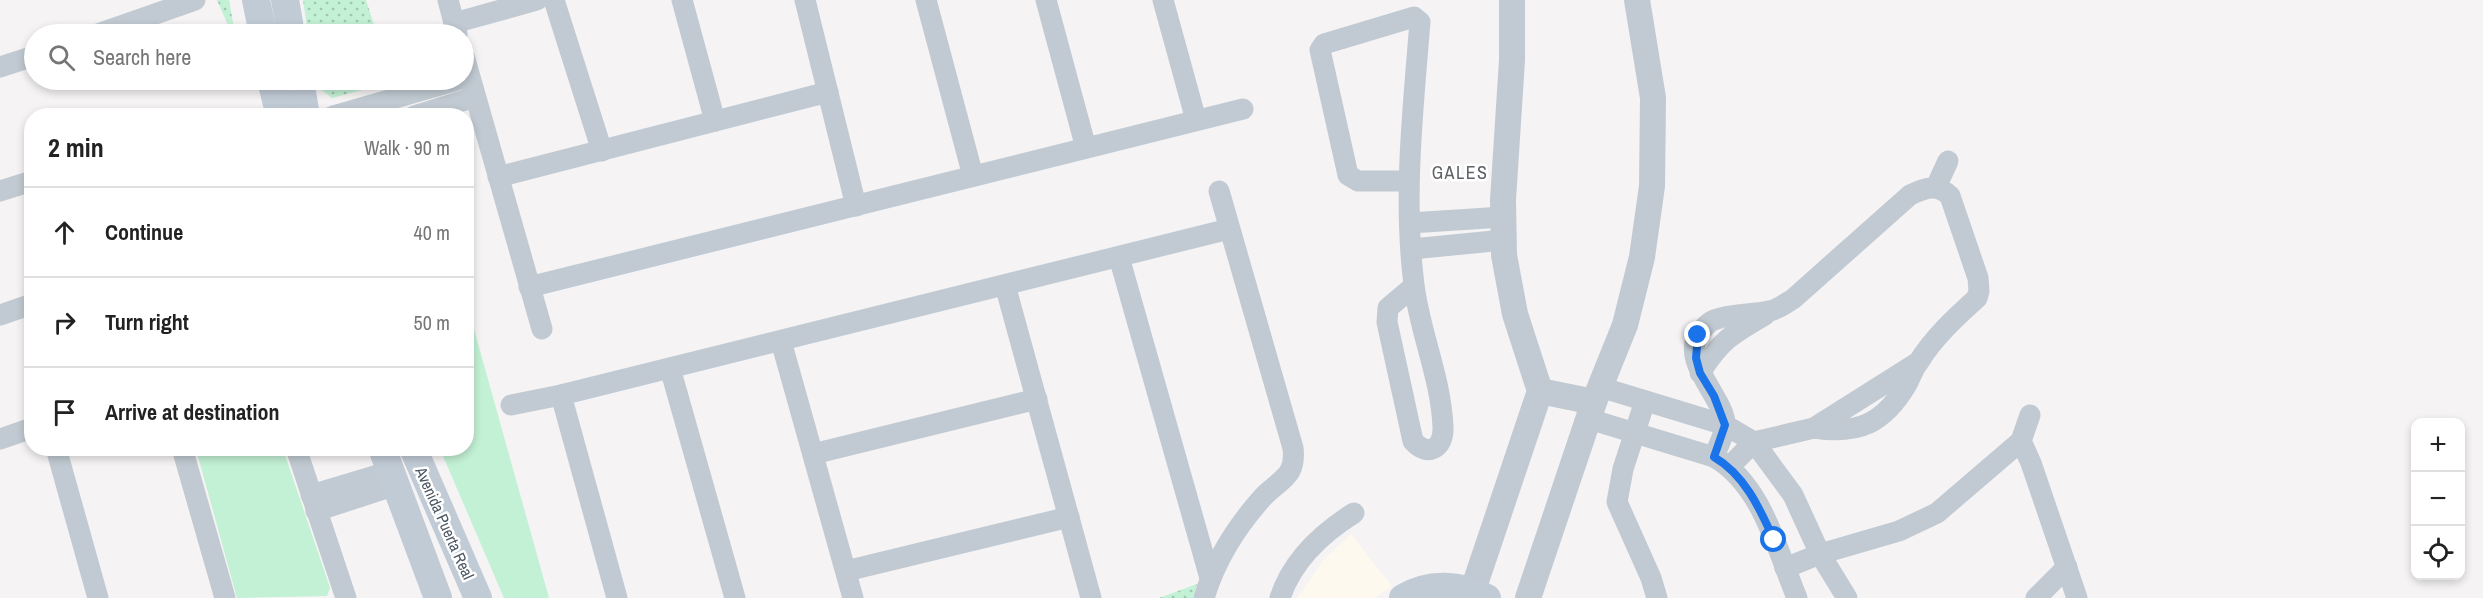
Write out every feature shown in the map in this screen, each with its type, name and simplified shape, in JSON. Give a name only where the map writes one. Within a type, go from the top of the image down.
[{"type":"main road","points":[[256,0],[260,24]]},
{"type":"main road","points":[[285,0],[289,24]]},
{"type":"main road","points":[[274,90],[278,108]]},
{"type":"main road","points":[[302,90],[305,108]]},
{"type":"main road","name":"Avenida Puerta Real","points":[[416,456],[478,598]]},
{"type":"main road","name":"Avenida Puerta Real","points":[[390,468],[438,598]]},
{"type":"main road","points":[[1403,598],[1413,592],[1443,586],[1480,594]]},
{"type":"street","points":[[127,24],[195,0]]},
{"type":"street","points":[[448,0],[455,24]]},
{"type":"street","points":[[470,24],[537,0]]},
{"type":"street","points":[[554,0],[602,151]]},
{"type":"street","points":[[682,0],[715,121]]},
{"type":"street","points":[[805,0],[856,206]]},
{"type":"street","points":[[926,0],[973,176]]},
{"type":"street","points":[[1046,0],[1086,148]]},
{"type":"street","points":[[1162,0],[1196,120]]},
{"type":"street","points":[[1480,594],[1540,391],[1515,315],[1504,255],[1506,132],[1512,60],[1512,0]]},
{"type":"street","points":[[1528,598],[1594,403],[1625,324],[1642,257],[1652,186],[1653,98],[1637,0]]},
{"type":"street","points":[[1408,181],[1358,181],[1348,175],[1320,50],[1324,44],[1414,17],[1420,22],[1408,181],[1414,286],[1442,406],[1443,438],[1437,447],[1431,450],[1422,449],[1413,441],[1387,315],[1391,304],[1414,286]]},
{"type":"street","points":[[0,68],[24,60]]},
{"type":"street","points":[[364,108],[424,90]]},
{"type":"street","points":[[469,90],[475,98],[542,329]]},
{"type":"street","points":[[498,177],[828,92]]},
{"type":"street","points":[[441,108],[475,98]]},
{"type":"street","points":[[529,287],[1244,109]]},
{"type":"street","points":[[1936,187],[1948,161]]},
{"type":"street","points":[[0,191],[24,184]]},
{"type":"street","points":[[1936,187],[1944,190],[1950,196],[1978,278],[1980,291],[1977,298],[1947,326],[1917,363],[1893,405],[1881,416],[1855,428],[1838,431],[1814,428],[1754,442],[1722,461],[1725,425],[1714,396],[1700,373],[1696,358],[1696,339],[1708,324],[1713,320],[1734,315],[1772,311],[1793,299],[1910,195],[1922,189],[1936,187]]},
{"type":"street","points":[[1207,588],[1246,519],[1264,496],[1287,474],[1294,462],[1293,448],[1219,191]]},
{"type":"street","points":[[1410,223],[1504,228]]},
{"type":"street","points":[[1412,249],[1504,228]]},
{"type":"street","points":[[511,405],[561,395],[1229,229]]},
{"type":"street","points":[[1119,257],[1207,588]]},
{"type":"street","points":[[1005,285],[1091,598]]},
{"type":"street","points":[[0,315],[24,307]]},
{"type":"street","points":[[781,341],[853,598]]},
{"type":"street","points":[[670,368],[735,598]]},
{"type":"street","points":[[1540,391],[1594,403],[1645,401],[1725,425],[1754,442],[1793,495],[1820,554],[1847,598]]},
{"type":"street","points":[[561,395],[617,598]]},
{"type":"street","points":[[813,454],[1036,399]]},
{"type":"street","points":[[1645,401],[1623,470],[1617,502],[1651,578],[1656,598]]},
{"type":"street","points":[[1594,403],[1635,432],[1722,461],[1757,503],[1797,598]]},
{"type":"street","points":[[1785,568],[1820,554],[1899,531],[1937,513],[2021,441],[2030,415]]},
{"type":"street","points":[[0,439],[24,431]]},
{"type":"street","points":[[2021,441],[2031,463],[2078,598]]},
{"type":"street","points":[[58,456],[98,598]]},
{"type":"street","points":[[184,456],[225,598]]},
{"type":"street","points":[[299,456],[346,598]]},
{"type":"street","points":[[314,503],[352,491],[390,468]]},
{"type":"street","points":[[1280,598],[1297,566],[1315,543],[1331,527],[1354,513]]},
{"type":"street","points":[[846,571],[1069,517]]},
{"type":"street","points":[[2036,598],[2067,567]]},
{"type":"shaded area","points":[[1351,534],[1392,586],[1375,598],[1297,598],[1324,559]]},
{"type":"green space","points":[[217,0],[229,0],[233,24],[228,24]]},
{"type":"green space","points":[[303,0],[366,0],[374,24],[307,24]]},
{"type":"green space","points":[[322,90],[362,90],[332,98]]},
{"type":"green space","points":[[474,329],[549,598],[504,598],[443,456],[474,456]]},
{"type":"green space","points":[[198,456],[285,456],[330,588],[327,596],[237,598]]},
{"type":"green space","points":[[1197,584],[1193,598],[1159,598]]},
{"type":"district","name":"GALES","points":[[1460,173]]},
{"type":"route","points":[[1698,335],[1696,358],[1700,373],[1714,396],[1725,425],[1714,457],[1730,466],[1757,503],[1774,540]]}]
